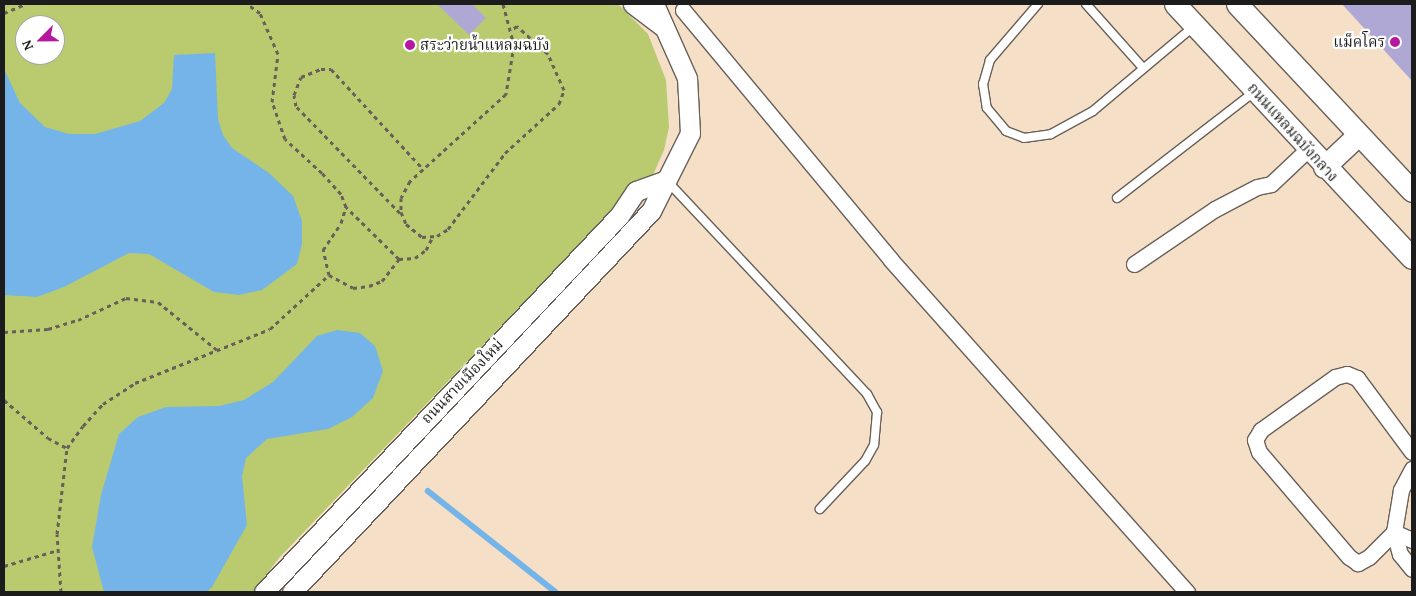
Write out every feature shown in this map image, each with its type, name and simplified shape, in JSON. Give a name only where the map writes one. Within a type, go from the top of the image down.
[{"type":"main road","name":"ถนนแหลมฉบังกลาง","points":[[1175,4],[1324,167],[1412,258]]},
{"type":"main road","points":[[1237,4],[1412,191]]},
{"type":"main road","points":[[1324,167],[1358,135]]},
{"type":"street","name":"ถนนสายเมืองใหม่","points":[[633,4],[664,28]]},
{"type":"street","name":"ถนนสายเมืองใหม่","points":[[292,592],[636,231],[651,211],[690,133],[687,78],[654,4]]},
{"type":"street","points":[[664,28],[686,7],[890,260],[1187,592]]},
{"type":"street","points":[[1134,264],[1215,210],[1257,187],[1271,184],[1308,149]]},
{"type":"street","name":"ถนนสายเมืองใหม่","points":[[264,592],[619,216],[636,191],[666,180]]},
{"type":"street","points":[[528,312],[544,327]]},
{"type":"street","points":[[1394,532],[1369,557],[1358,563],[1349,557],[1259,452],[1255,440],[1261,430],[1335,376],[1346,374],[1358,378],[1412,452]]},
{"type":"street","points":[[1412,469],[1401,490],[1394,532],[1400,554],[1412,569]]},
{"type":"street","points":[[1394,532],[1412,540]]},
{"type":"lane","points":[[1038,4],[990,60],[983,84],[987,108],[1006,132],[1024,138],[1051,134],[1093,111],[1195,26]]},
{"type":"lane","points":[[1086,4],[1143,68]]},
{"type":"lane","points":[[1117,198],[1255,91]]},
{"type":"lane","points":[[666,180],[867,394],[876,412],[874,445],[865,461],[820,509]]},
{"type":"path","points":[[4,13],[25,4]]},
{"type":"path","points":[[247,4],[260,14],[278,54],[272,102],[285,139],[322,173],[341,194],[346,207],[399,259],[415,258],[426,250],[433,236]]},
{"type":"path","points":[[402,215],[401,198],[410,181],[506,94],[514,45],[503,4]]},
{"type":"path","points":[[423,169],[331,69],[321,69],[302,77],[294,95],[296,106],[402,215],[413,231],[422,237],[433,236],[448,229],[505,153],[559,104],[564,90],[548,54],[517,26],[511,30]]},
{"type":"path","points":[[346,207],[341,223],[323,250],[329,275],[354,288],[369,286],[382,281],[399,259]]},
{"type":"path","points":[[61,592],[58,550],[67,448],[103,404],[135,383],[270,329],[329,275]]},
{"type":"path","points":[[4,332],[48,329],[78,320],[126,298],[158,302],[217,351]]},
{"type":"path","points":[[4,400],[48,438],[67,448]]},
{"type":"path","points":[[4,566],[58,550]]},
{"type":"green space","points":[[4,4],[618,4],[648,34],[666,80],[669,127],[664,150],[653,175],[636,180],[607,215],[279,558],[253,592],[4,592]]},
{"type":"water","points":[[215,53],[218,119],[223,135],[232,148],[269,173],[293,196],[302,221],[302,244],[297,264],[262,290],[239,295],[214,292],[149,254],[129,253],[64,287],[37,297],[4,295],[4,69],[20,103],[45,127],[69,134],[95,134],[140,121],[164,103],[172,89],[174,55]]},
{"type":"water","points":[[337,330],[360,333],[375,346],[383,371],[373,398],[352,417],[328,429],[267,439],[246,458],[242,476],[247,525],[212,587],[206,592],[104,592],[92,547],[101,495],[119,434],[138,417],[166,407],[219,406],[244,400],[273,382],[317,336]]},
{"type":"building","points":[[437,4],[472,4],[486,18],[469,35]]},
{"type":"building","name":"แม็คโคร","points":[[1342,4],[1412,4],[1412,81]]},
{"type":"waterway","points":[[428,491],[556,592]]},
{"type":"place","name":"แม็คโคร","points":[[1395,42]]},
{"type":"place","name":"สระว่ายน้ำแหลมฉบัง","points":[[410,45]]}]
